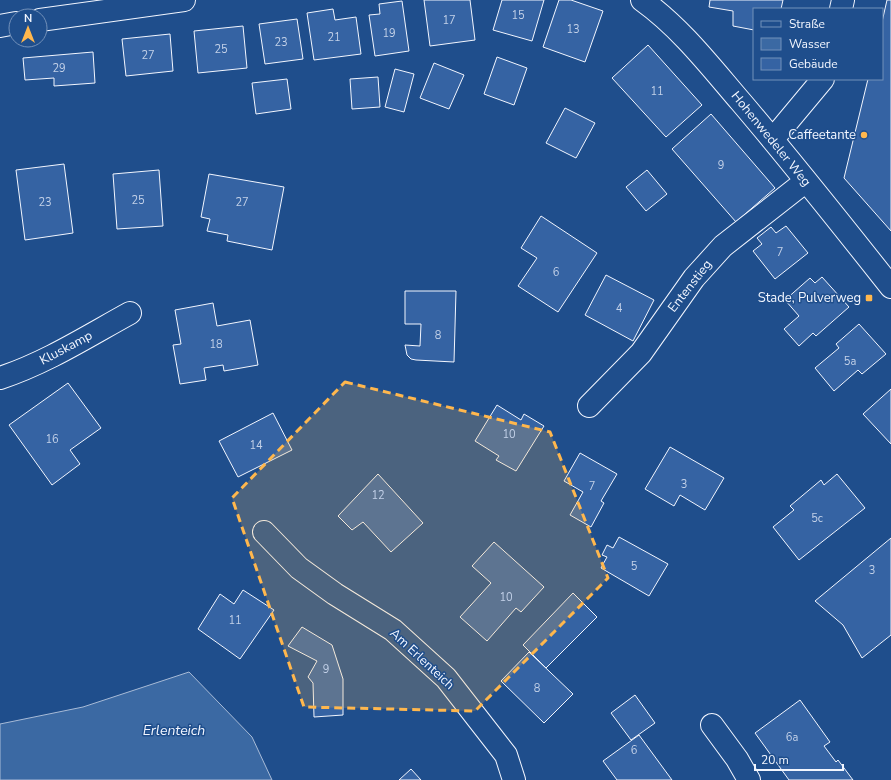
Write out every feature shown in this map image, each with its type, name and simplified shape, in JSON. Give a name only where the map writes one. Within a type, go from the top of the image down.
[{"type":"street","points":[[48,19],[184,0]]},
{"type":"street","name":"Hohenwedeler Weg","points":[[642,0],[674,26],[694,47],[773,139],[891,287]]},
{"type":"street","points":[[773,139],[822,80]]},
{"type":"street","name":"Entenstieg","points":[[589,406],[641,353],[694,278],[723,246],[806,181]]},
{"type":"street","name":"Kluskamp","points":[[0,378],[20,372],[64,350],[130,313]]},
{"type":"street","name":"Am Erlenteich","points":[[264,532],[299,568],[336,594],[393,630],[446,678],[506,755],[514,780]]},
{"type":"street","points":[[712,725],[737,759],[749,780]]},
{"type":"highlighted area","points":[[345,382],[550,432],[608,578],[475,711],[304,707],[232,498]]},
{"type":"water","name":"Erlenteich","points":[[189,672],[252,737],[272,780],[0,780],[0,724],[83,707]]},
{"type":"building","points":[[424,0],[470,0],[475,40],[430,46]]},
{"type":"building","points":[[502,0],[544,0],[532,41],[493,30]]},
{"type":"building","points":[[559,0],[571,0],[603,11],[585,62],[543,47]]},
{"type":"building","points":[[710,0],[783,0],[781,8],[753,8],[753,30],[733,26],[733,11],[709,7]]},
{"type":"building","points":[[887,0],[891,0],[891,231],[844,178],[868,80],[883,80],[883,18]]},
{"type":"building","points":[[402,1],[409,51],[375,56],[369,15],[380,14],[379,4]]},
{"type":"building","points":[[333,9],[335,20],[356,17],[361,54],[314,60],[307,13]]},
{"type":"building","points":[[297,19],[303,59],[265,64],[259,24]]},
{"type":"building","points":[[243,26],[247,68],[198,73],[194,31]]},
{"type":"building","points":[[170,34],[173,71],[126,76],[122,39]]},
{"type":"building","points":[[648,45],[702,105],[666,137],[612,78]]},
{"type":"building","points":[[93,52],[95,83],[54,86],[54,78],[25,80],[23,58]]},
{"type":"building","points":[[497,57],[527,68],[514,105],[484,94]]},
{"type":"building","points":[[434,63],[464,75],[449,109],[420,98]]},
{"type":"building","points":[[395,69],[414,74],[404,112],[385,107]]},
{"type":"building","points":[[378,77],[380,107],[352,109],[350,79]]},
{"type":"building","points":[[287,79],[291,109],[256,114],[252,83]]},
{"type":"building","points":[[565,108],[595,123],[576,158],[546,143]]},
{"type":"building","points":[[711,114],[775,188],[736,222],[672,149]]},
{"type":"building","points":[[64,164],[73,233],[25,240],[16,170]]},
{"type":"building","points":[[159,170],[163,226],[117,229],[113,174]]},
{"type":"building","points":[[647,170],[667,194],[646,211],[626,187]]},
{"type":"building","points":[[209,174],[284,187],[272,250],[227,241],[228,235],[207,231],[210,219],[201,217]]},
{"type":"building","points":[[541,216],[597,253],[558,312],[518,286],[537,258],[521,248]]},
{"type":"building","points":[[786,226],[808,253],[775,279],[753,251],[762,244],[757,238],[771,227],[776,233]]},
{"type":"building","points":[[606,275],[654,300],[633,341],[585,315]]},
{"type":"building","points":[[822,277],[849,307],[816,336],[813,333],[799,346],[784,329],[799,316],[785,300],[810,278],[815,283]]},
{"type":"building","points":[[405,291],[456,291],[454,362],[416,360],[411,359],[407,355],[405,345],[420,346],[421,324],[405,324]]},
{"type":"building","points":[[213,303],[217,326],[250,320],[258,365],[224,371],[223,365],[204,368],[206,380],[180,384],[173,345],[181,344],[175,310]]},
{"type":"building","points":[[859,324],[886,354],[862,374],[858,370],[834,391],[815,368],[839,348],[836,344]]},
{"type":"building","points":[[68,383],[101,428],[70,450],[80,464],[52,485],[9,425]]},
{"type":"building","points":[[891,389],[891,444],[863,414]]},
{"type":"building","points":[[497,405],[521,420],[524,414],[544,426],[516,471],[496,460],[499,456],[475,441]]},
{"type":"building","points":[[273,413],[292,450],[238,477],[219,441]]},
{"type":"building","points":[[670,447],[724,478],[705,510],[680,495],[674,506],[645,489]]},
{"type":"building","points":[[580,453],[617,474],[601,501],[604,503],[591,527],[570,515],[583,492],[564,481]]},
{"type":"building","points":[[378,474],[423,523],[391,552],[363,522],[352,530],[338,516]]},
{"type":"building","points":[[837,474],[865,508],[799,560],[773,527],[794,510],[790,506],[821,480],[824,485]]},
{"type":"building","points":[[619,537],[668,564],[649,596],[601,568],[607,557],[602,555],[607,545],[613,548]]},
{"type":"building","points":[[891,538],[891,635],[862,658],[843,625],[815,601]]},
{"type":"building","points":[[494,542],[544,587],[521,612],[516,608],[487,641],[460,617],[491,583],[472,566]]},
{"type":"building","points":[[243,590],[274,610],[240,659],[198,629],[220,594],[234,604]]},
{"type":"building","points":[[573,593],[597,617],[546,668],[523,645]]},
{"type":"building","points":[[302,627],[332,645],[343,679],[343,715],[314,717],[313,683],[308,677],[317,661],[288,646]]},
{"type":"building","points":[[529,652],[573,694],[544,723],[501,681]]},
{"type":"building","points":[[635,695],[655,723],[631,740],[611,713]]},
{"type":"building","points":[[800,700],[830,742],[824,746],[836,762],[838,760],[853,780],[789,780],[755,733]]},
{"type":"building","points":[[639,735],[672,780],[617,780],[603,761]]},
{"type":"building","points":[[411,769],[421,780],[399,780]]},
{"type":"place","name":"Caffeetante","points":[[864,135]]},
{"type":"place","name":"Stade, Pulverweg","points":[[869,298]]}]
